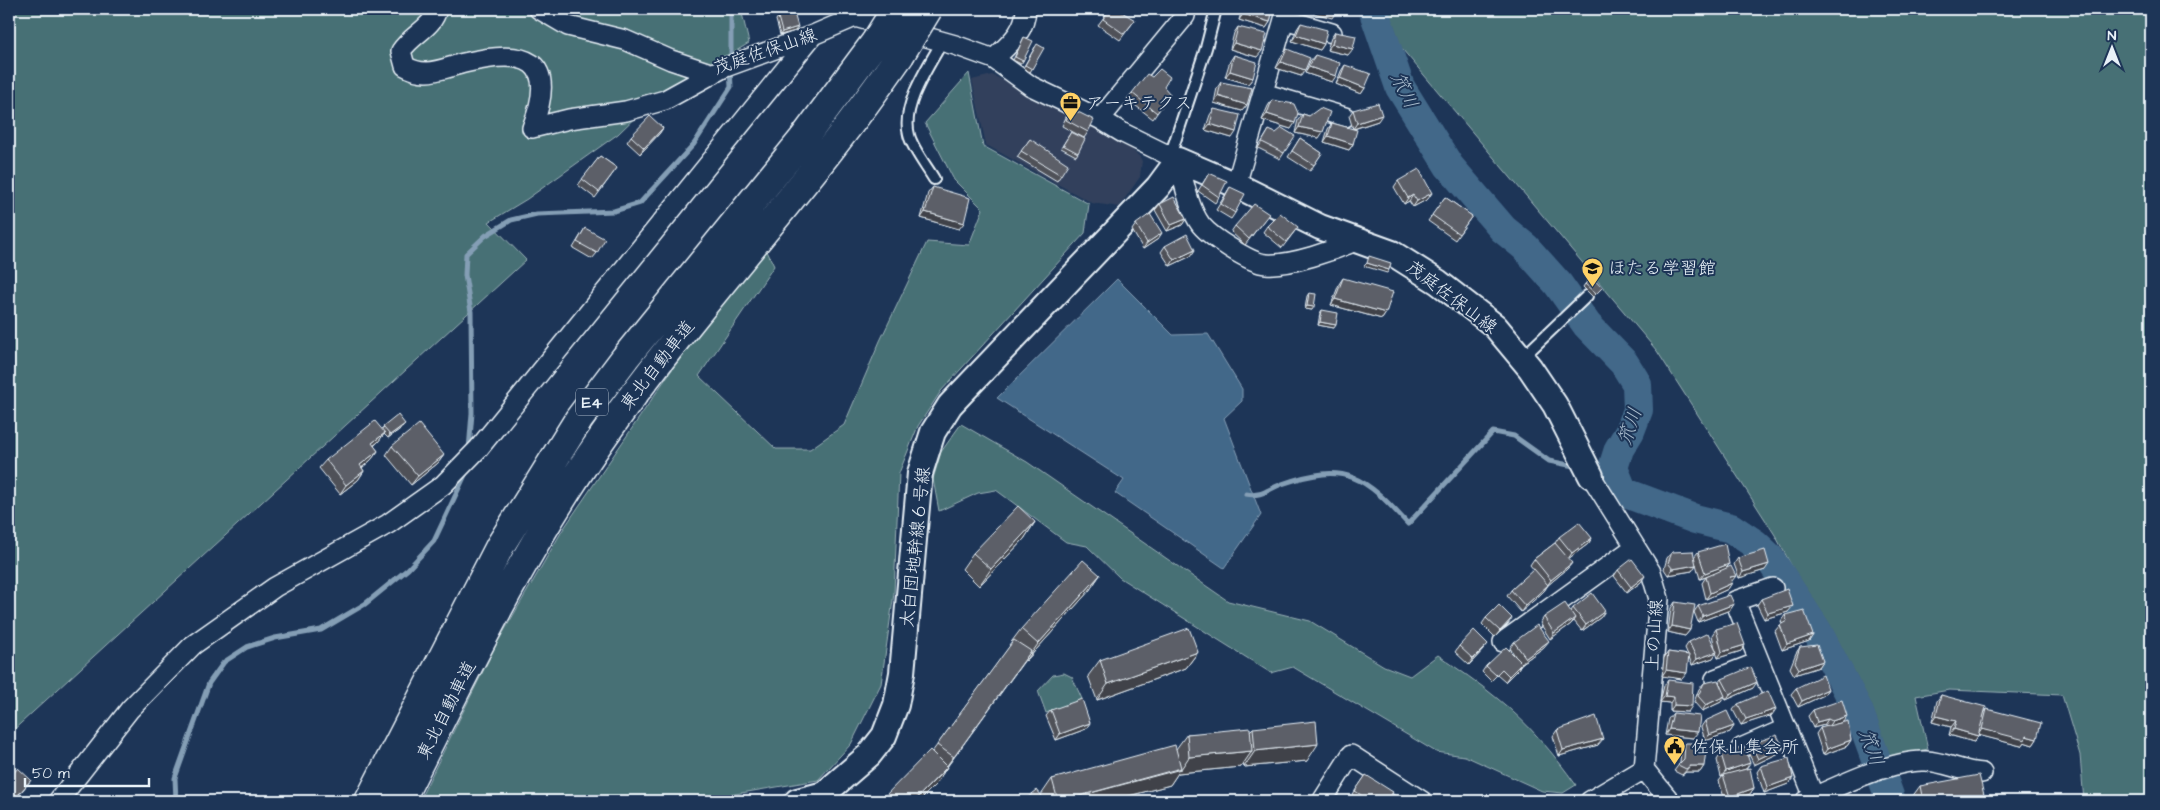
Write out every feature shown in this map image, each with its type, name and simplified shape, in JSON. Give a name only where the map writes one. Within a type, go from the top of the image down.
[{"type":"highway","name":"東北自動車道","points":[[369,801],[500,546],[579,419],[625,358],[803,139],[876,42],[896,9]]},
{"type":"highway","name":"東北自動車道","points":[[400,801],[460,680],[528,554],[600,441],[694,318],[867,102],[900,55],[928,9]]},
{"type":"street","points":[[437,9],[435,18],[409,41],[402,51],[404,66],[413,71],[428,72],[488,58],[522,58],[540,72],[542,84],[542,98],[532,128],[569,119],[626,111],[665,100],[725,68]]},
{"type":"street","name":"茂庭佐保山線","points":[[539,9],[568,26],[625,40],[671,60],[725,68],[855,17],[994,59],[1031,86],[1100,119],[1123,133],[1236,185],[1320,227],[1392,253],[1438,282],[1495,326],[1522,358],[1555,406],[1592,476]]},
{"type":"street","points":[[1100,119],[1185,16],[1186,9]]},
{"type":"street","points":[[1236,185],[1286,14],[1332,33]]},
{"type":"street","points":[[994,59],[1012,41],[1026,15]]},
{"type":"street","points":[[58,801],[130,709],[193,646],[275,587],[388,524],[443,485],[462,466],[813,35]]},
{"type":"street","points":[[1263,94],[1344,117]]},
{"type":"street","points":[[1174,158],[1187,196],[1201,225],[1232,250],[1265,264],[1298,260],[1337,249],[1358,240]]},
{"type":"street","name":"太白団地幹線６号線","points":[[797,801],[824,794],[869,756],[884,736],[896,705],[902,673],[920,472],[933,432],[950,405],[1158,187],[1174,158]]},
{"type":"street","name":"上の山線","points":[[1592,476],[1651,572],[1659,599],[1644,770]]},
{"type":"street","points":[[1503,642],[1635,547]]},
{"type":"street","points":[[1773,588],[1735,601],[1787,728],[1810,799],[1864,776],[1900,764],[1924,761],[1982,773]]},
{"type":"street","points":[[1715,679],[1759,662]]},
{"type":"street","points":[[1741,748],[1787,728]]},
{"type":"street","points":[[1322,801],[1352,756],[1422,801]]},
{"type":"street","points":[[1590,801],[1644,770],[1670,801]]},
{"type":"lane","points":[[1174,158],[1216,9]]},
{"type":"lane","points":[[934,179],[909,137],[907,120],[917,86],[942,42]]},
{"type":"lane","points":[[1522,358],[1560,319],[1587,296]]},
{"type":"shaded area","points":[[992,75],[1060,106],[1121,139],[1139,156],[1142,161],[1140,177],[1119,207],[1092,203],[986,145],[972,80]]},
{"type":"shaded area","points":[[1117,279],[1173,335],[1208,334],[1242,389],[1242,401],[1224,418],[1261,515],[1224,568],[1115,493],[1124,480],[997,398]]},
{"type":"green space","points":[[9,9],[741,9],[749,43],[648,105],[618,134],[527,199],[489,222],[526,260],[9,734]]},
{"type":"green space","points":[[1385,9],[2151,9],[2151,801],[2084,801],[2080,755],[2062,695],[1949,690],[1916,696],[1928,749],[1887,757],[1849,673],[1775,535],[1657,351],[1397,43]]},
{"type":"green space","points":[[969,73],[983,146],[1089,204],[1085,233],[941,391],[918,426],[899,473],[894,593],[881,684],[851,744],[818,780],[694,801],[419,801],[496,645],[562,531],[673,368],[766,249],[774,266],[699,376],[776,449],[810,449],[844,425],[880,341],[927,242],[969,245],[983,209],[954,180],[925,123]]},
{"type":"green space","points":[[961,424],[1027,462],[1228,601],[1310,621],[1384,666],[1410,676],[1438,655],[1483,687],[1520,718],[1550,750],[1576,785],[1563,793],[1542,791],[1465,756],[1436,752],[1293,667],[1271,673],[1120,578],[1087,546],[1066,542],[996,490],[978,493],[939,511],[933,479],[941,452]]},
{"type":"green space","points":[[1064,673],[1072,677],[1082,699],[1046,713],[1038,691],[1053,675]]},
{"type":"building","points":[[1110,9],[1117,9],[1135,20],[1124,34],[1103,19]]},
{"type":"building","points":[[1244,9],[1273,9],[1270,22],[1243,14]]},
{"type":"building","points":[[1325,9],[1337,9],[1336,12]]},
{"type":"building","points":[[794,13],[798,27],[782,32],[778,17]]},
{"type":"building","points":[[1301,23],[1327,30],[1324,44],[1296,35]]},
{"type":"building","points":[[1238,27],[1267,34],[1262,51],[1234,43]]},
{"type":"building","points":[[1335,32],[1356,36],[1353,49],[1332,44]]},
{"type":"building","points":[[1024,37],[1033,41],[1023,61],[1015,57]]},
{"type":"building","points":[[1037,44],[1044,48],[1032,69],[1025,65]]},
{"type":"building","points":[[1287,49],[1310,58],[1305,70],[1281,62]]},
{"type":"building","points":[[1234,55],[1257,62],[1253,78],[1230,71]]},
{"type":"building","points":[[1315,55],[1340,63],[1336,76],[1309,67]]},
{"type":"building","points":[[1345,65],[1371,74],[1365,88],[1340,78]]},
{"type":"building","points":[[1160,69],[1170,77],[1164,87],[1170,94],[1157,113],[1132,93],[1147,74],[1152,77]]},
{"type":"building","points":[[1221,82],[1252,88],[1247,105],[1218,96]]},
{"type":"building","points":[[1272,100],[1294,104],[1298,113],[1295,123],[1267,114]]},
{"type":"building","points":[[1378,103],[1382,115],[1357,123],[1353,110]]},
{"type":"building","points":[[1320,108],[1330,112],[1323,132],[1299,127],[1303,114],[1309,116]]},
{"type":"building","points":[[1072,109],[1094,120],[1088,132],[1066,120]]},
{"type":"building","points":[[1214,109],[1240,115],[1236,132],[1210,124]]},
{"type":"building","points":[[650,116],[663,128],[644,148],[631,136]]},
{"type":"building","points":[[1332,123],[1357,130],[1353,144],[1328,136]]},
{"type":"building","points":[[1282,128],[1295,136],[1284,153],[1262,142],[1269,130],[1276,133]]},
{"type":"building","points":[[1071,132],[1085,139],[1078,153],[1063,145]]},
{"type":"building","points":[[1300,138],[1322,153],[1314,165],[1292,151]]},
{"type":"building","points":[[1030,139],[1068,164],[1061,175],[1021,151]]},
{"type":"building","points":[[600,156],[617,168],[599,192],[582,179]]},
{"type":"building","points":[[1419,169],[1432,193],[1417,201],[1413,195],[1408,198],[1398,181]]},
{"type":"building","points":[[1209,173],[1227,181],[1219,197],[1202,185]]},
{"type":"building","points":[[933,187],[970,198],[964,223],[925,212]]},
{"type":"building","points":[[1230,187],[1245,194],[1235,213],[1221,204]]},
{"type":"building","points":[[1174,197],[1186,219],[1171,225],[1160,204]]},
{"type":"building","points":[[1445,197],[1472,216],[1459,234],[1432,215]]},
{"type":"building","points":[[1254,204],[1269,214],[1249,239],[1235,226]]},
{"type":"building","points":[[1280,213],[1298,227],[1286,242],[1267,226]]},
{"type":"building","points":[[1150,214],[1162,233],[1147,243],[1136,224]]},
{"type":"building","points":[[585,228],[605,239],[597,253],[577,242]]},
{"type":"building","points":[[1187,234],[1195,250],[1174,260],[1165,246]]},
{"type":"building","points":[[1369,256],[1391,263],[1389,270],[1367,263]]},
{"type":"building","points":[[1592,277],[1602,288],[1596,294],[1585,284]]},
{"type":"building","points":[[1343,278],[1393,292],[1386,313],[1335,299]]},
{"type":"building","points":[[1309,293],[1316,294],[1314,307],[1307,306]]},
{"type":"building","points":[[1322,310],[1338,313],[1336,325],[1320,322]]},
{"type":"building","points":[[398,415],[405,424],[390,435],[383,427]]},
{"type":"building","points":[[375,421],[385,433],[372,443],[378,451],[360,465],[364,471],[346,485],[326,460]]},
{"type":"building","points":[[419,424],[444,455],[418,476],[392,446]]},
{"type":"building","points":[[1018,506],[1035,522],[991,569],[973,553]]},
{"type":"building","points":[[1579,522],[1592,538],[1572,553],[1559,537]]},
{"type":"building","points":[[1555,543],[1572,563],[1551,580],[1534,559]]},
{"type":"building","points":[[1725,544],[1729,564],[1705,573],[1698,552]]},
{"type":"building","points":[[1765,550],[1769,564],[1743,572],[1738,558]]},
{"type":"building","points":[[1693,551],[1696,565],[1673,569],[1668,563],[1672,552]]},
{"type":"building","points":[[1632,559],[1645,576],[1631,587],[1618,570]]},
{"type":"building","points":[[1083,560],[1100,575],[1038,644],[1021,629]]},
{"type":"building","points":[[1731,566],[1736,576],[1730,577],[1732,583],[1710,593],[1706,577]]},
{"type":"building","points":[[1534,569],[1548,585],[1525,606],[1511,590]]},
{"type":"building","points":[[1787,589],[1793,606],[1768,613],[1761,599]]},
{"type":"building","points":[[1592,593],[1605,611],[1586,625],[1573,608]]},
{"type":"building","points":[[1730,595],[1734,604],[1703,616],[1698,606]]},
{"type":"building","points":[[1675,602],[1695,605],[1690,630],[1672,626]]},
{"type":"building","points":[[1565,603],[1575,618],[1554,633],[1544,617]]},
{"type":"building","points":[[1499,605],[1512,618],[1500,631],[1486,618]]},
{"type":"building","points":[[1804,610],[1813,635],[1787,644],[1780,625],[1787,621],[1785,615]]},
{"type":"building","points":[[1737,623],[1745,645],[1722,652],[1716,629]]},
{"type":"building","points":[[1537,625],[1549,641],[1526,658],[1514,642]]},
{"type":"building","points":[[1189,628],[1198,652],[1108,684],[1100,660]]},
{"type":"building","points":[[1474,630],[1488,644],[1473,659],[1459,646]]},
{"type":"building","points":[[1708,633],[1717,652],[1697,659],[1689,642]]},
{"type":"building","points":[[1014,640],[1031,651],[954,757],[937,745]]},
{"type":"building","points":[[1817,645],[1823,661],[1799,669],[1795,662],[1800,647]]},
{"type":"building","points":[[1506,647],[1522,663],[1509,676],[1502,669],[1496,675],[1486,666]]},
{"type":"building","points":[[1668,652],[1689,655],[1687,673],[1666,670]]},
{"type":"building","points":[[1751,667],[1757,682],[1730,694],[1722,679]]},
{"type":"building","points":[[1823,675],[1828,689],[1802,701],[1796,688]]},
{"type":"building","points":[[1668,680],[1693,683],[1692,706],[1674,705],[1674,697],[1665,696]]},
{"type":"building","points":[[1718,680],[1725,696],[1706,705],[1698,696],[1704,683]]},
{"type":"building","points":[[1768,691],[1776,709],[1746,719],[1738,704]]},
{"type":"building","points":[[1941,695],[1986,707],[1978,736],[1954,729],[1956,721],[1936,716]]},
{"type":"building","points":[[1082,699],[1090,723],[1060,734],[1051,710]]},
{"type":"building","points":[[1842,700],[1847,716],[1832,721],[1828,719],[1817,722],[1813,710]]},
{"type":"building","points":[[1987,709],[2041,723],[2037,739],[2026,736],[2025,740],[1982,729]]},
{"type":"building","points":[[1727,711],[1734,726],[1709,735],[1705,721]]},
{"type":"building","points":[[1673,713],[1700,716],[1698,732],[1669,729]]},
{"type":"building","points":[[1596,716],[1603,739],[1563,750],[1557,730]]},
{"type":"building","points":[[1316,721],[1318,744],[1255,751],[1253,728]]},
{"type":"building","points":[[1848,721],[1851,740],[1827,749],[1820,728]]},
{"type":"building","points":[[1250,728],[1252,751],[1189,757],[1187,734]]},
{"type":"building","points":[[1777,735],[1783,747],[1758,759],[1751,744]]},
{"type":"building","points":[[1685,743],[1707,743],[1704,766],[1690,766],[1686,769],[1678,765],[1684,759]]},
{"type":"building","points":[[1175,745],[1181,768],[1058,801],[1052,779]]},
{"type":"building","points":[[1744,746],[1750,763],[1726,771],[1721,754]]},
{"type":"building","points":[[930,750],[947,767],[914,801],[880,801]]},
{"type":"building","points":[[1789,758],[1793,778],[1768,787],[1761,766]]},
{"type":"building","points":[[18,768],[31,780],[13,801],[9,801],[9,778]]},
{"type":"building","points":[[1750,768],[1754,788],[1730,797],[1723,775]]},
{"type":"building","points":[[1366,775],[1393,792],[1387,801],[1370,801],[1355,791]]},
{"type":"building","points":[[1979,775],[1985,799],[1973,801],[1923,801],[1920,786]]},
{"type":"building","points":[[1037,790],[1046,801],[1023,801]]},
{"type":"building","points":[[1396,795],[1406,801],[1393,801]]},
{"type":"building","points":[[1624,796],[1628,801],[1616,801]]},
{"type":"waterway","points":[[729,62],[731,54],[731,9]]},
{"type":"waterway","name":"笊川","points":[[1373,9],[1400,87],[1449,166],[1503,229],[1525,247],[1558,284],[1587,325],[1624,363],[1637,384],[1638,410],[1630,431],[1619,449],[1613,468],[1623,492],[1695,519],[1731,528],[1755,544],[1768,556],[1817,631],[1858,710],[1891,801]]},
{"type":"waterway","points":[[469,450],[472,413],[471,312],[465,275],[466,254],[485,236],[511,220],[537,214],[614,211],[640,203],[694,144],[731,87],[730,69]]},
{"type":"waterway","points":[[1246,494],[1261,493],[1304,477],[1339,474],[1353,478],[1366,485],[1379,495],[1408,524],[1493,432],[1514,436],[1549,461],[1574,466]]},
{"type":"waterway","points":[[1600,466],[1613,468]]},
{"type":"waterway","points":[[176,801],[175,778],[209,683],[224,662],[247,647],[275,638],[321,630],[365,604],[408,569],[434,541],[466,473]]},
{"type":"place","name":"アーキテクス","points":[[1070,122]]},
{"type":"place","name":"ほたる学習館","points":[[1592,287]]},
{"type":"place","name":"佐保山集会所","points":[[1675,766]]}]
